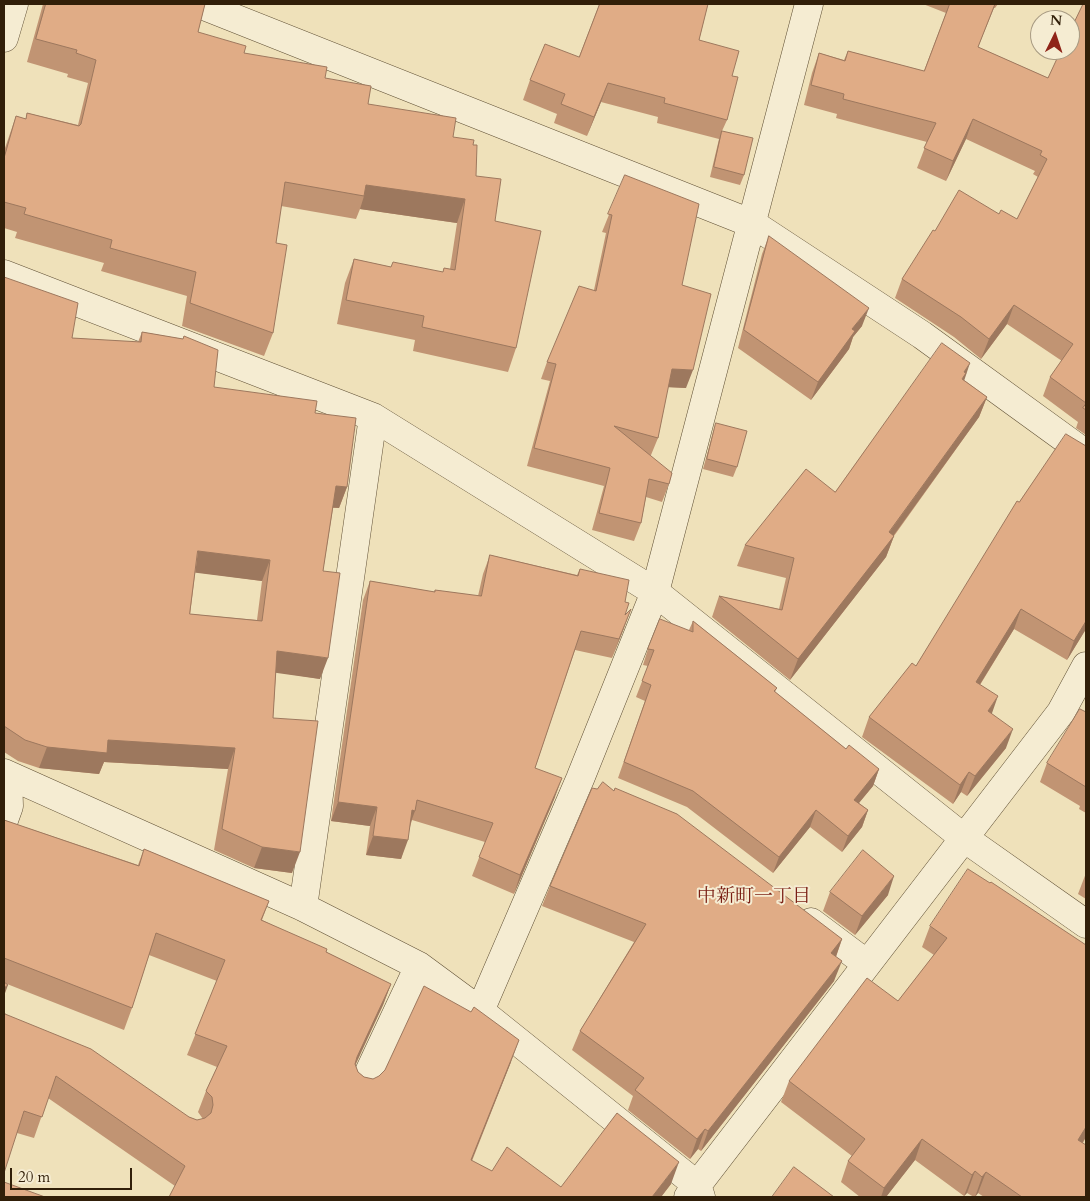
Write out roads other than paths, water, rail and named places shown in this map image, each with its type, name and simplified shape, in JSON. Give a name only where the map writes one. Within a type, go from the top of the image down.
[{"type":"street","points":[[4,38],[14,4]]},
{"type":"street","points":[[199,4],[753,224],[922,335],[1086,454]]},
{"type":"street","points":[[480,1011],[580,780],[655,592],[810,4]]},
{"type":"street","points":[[4,274],[373,417],[655,592],[964,838],[1086,924]]},
{"type":"street","points":[[303,907],[373,417]]},
{"type":"street","points":[[4,820],[8,806],[6,774],[303,907],[419,966],[480,1011],[695,1193],[867,964],[1061,712],[1086,666]]},
{"type":"street","points":[[580,780],[607,790]]},
{"type":"street","points":[[788,904],[867,964]]},
{"type":"street","points":[[364,1085],[419,966]]},
{"type":"district","name":"中新町一丁目","points":[[754,898]]}]
